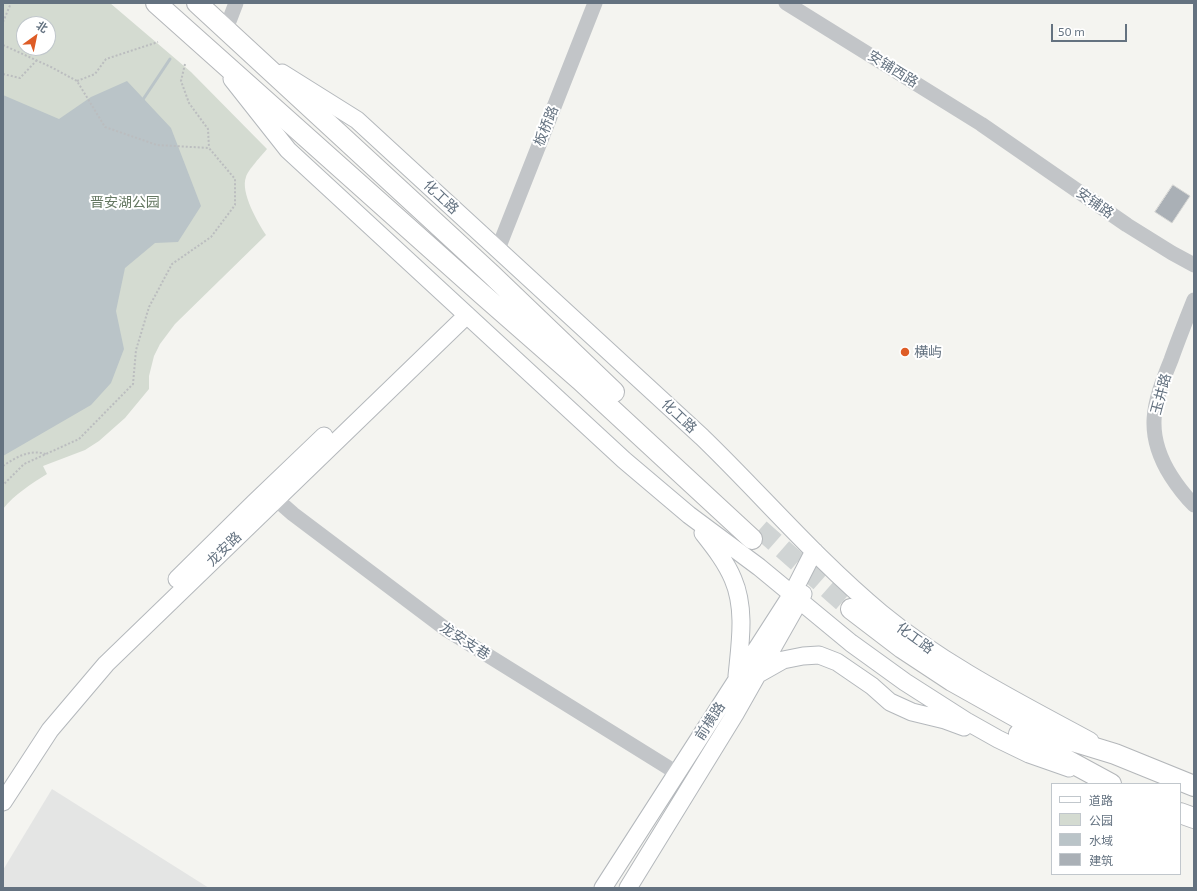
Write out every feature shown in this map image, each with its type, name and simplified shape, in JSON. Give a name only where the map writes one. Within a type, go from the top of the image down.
[{"type":"highway","name":"化工路","points":[[156,3],[580,380],[756,534],[491,274],[197,3]]},
{"type":"highway","name":"化工路","points":[[841,618],[927,665],[1008,714],[1043,732],[1115,754],[1194,786]]},
{"type":"highway","name":"化工路","points":[[841,618],[894,659],[945,693],[1107,782]]},
{"type":"highway","points":[[1181,813],[1194,818]]},
{"type":"main road","points":[[209,51],[288,150],[629,464],[689,515],[796,597],[841,618],[905,682],[998,739],[1028,754],[1107,782]]},
{"type":"main road","name":"化工路","points":[[257,58],[357,120],[702,437],[733,467],[817,555],[882,614],[951,664],[1115,754]]},
{"type":"main road","name":"龙安路","points":[[3,784],[32,739],[98,657],[464,312]]},
{"type":"main road","name":"龙安路","points":[[3,802],[50,730],[106,664],[271,495]]},
{"type":"main road","points":[[689,515],[720,554],[733,578],[737,589],[741,628],[737,679]]},
{"type":"main road","name":"前横路","points":[[628,888],[760,673],[817,555]]},
{"type":"main road","name":"前横路","points":[[603,888],[737,679],[796,597]]},
{"type":"main road","points":[[841,618],[872,686]]},
{"type":"main road","points":[[760,673],[783,660],[803,656],[819,655],[837,662],[872,686],[890,702],[912,712],[945,720],[998,739]]},
{"type":"street","points":[[226,29],[236,3]]},
{"type":"street","name":"板桥路","points":[[498,249],[595,3]]},
{"type":"street","name":"安铺西路","points":[[786,3],[999,136]]},
{"type":"street","name":"安铺路","points":[[999,136],[1127,225],[1172,253],[1194,264]]},
{"type":"street","name":"玉井路","points":[[1194,300],[1160,388],[1155,407],[1154,424],[1156,442],[1164,462],[1182,492],[1194,505]]},
{"type":"street","name":"龙安支巷","points":[[271,495],[305,523],[447,630],[677,773]]},
{"type":"path","points":[[3,22],[11,3]]},
{"type":"path","points":[[77,81],[95,74],[106,58],[158,42]]},
{"type":"path","points":[[3,45],[37,60],[77,81],[105,127],[157,144],[209,148]]},
{"type":"path","points":[[3,74],[20,78],[37,60]]},
{"type":"path","points":[[3,484],[24,464],[79,439],[133,384],[136,350],[149,307],[172,264],[211,237],[235,205],[235,179],[209,148],[208,129],[189,104],[181,81],[185,64]]},
{"type":"path","points":[[3,466],[17,456],[39,451],[46,454]]},
{"type":"shaded area","points":[[52,789],[209,888],[3,888],[3,870]]},
{"type":"green space","name":"晋安湖公园","points":[[3,3],[110,3],[191,72],[267,149],[249,171],[245,183],[245,191],[251,207],[266,235],[175,324],[160,344],[154,356],[149,376],[149,389],[125,418],[99,441],[85,450],[43,466],[47,474],[18,494],[3,509]]},
{"type":"water","points":[[127,81],[171,128],[201,206],[178,242],[155,243],[125,268],[116,311],[124,349],[111,383],[91,405],[3,456],[3,95],[59,119],[91,97]]},
{"type":"building","points":[[1173,185],[1190,196],[1172,223],[1155,212]]},
{"type":"waterway","points":[[142,101],[170,59]]},
{"type":"tunnel","points":[[760,529],[851,609]]},
{"type":"place","name":"横屿","points":[[905,352]]}]
